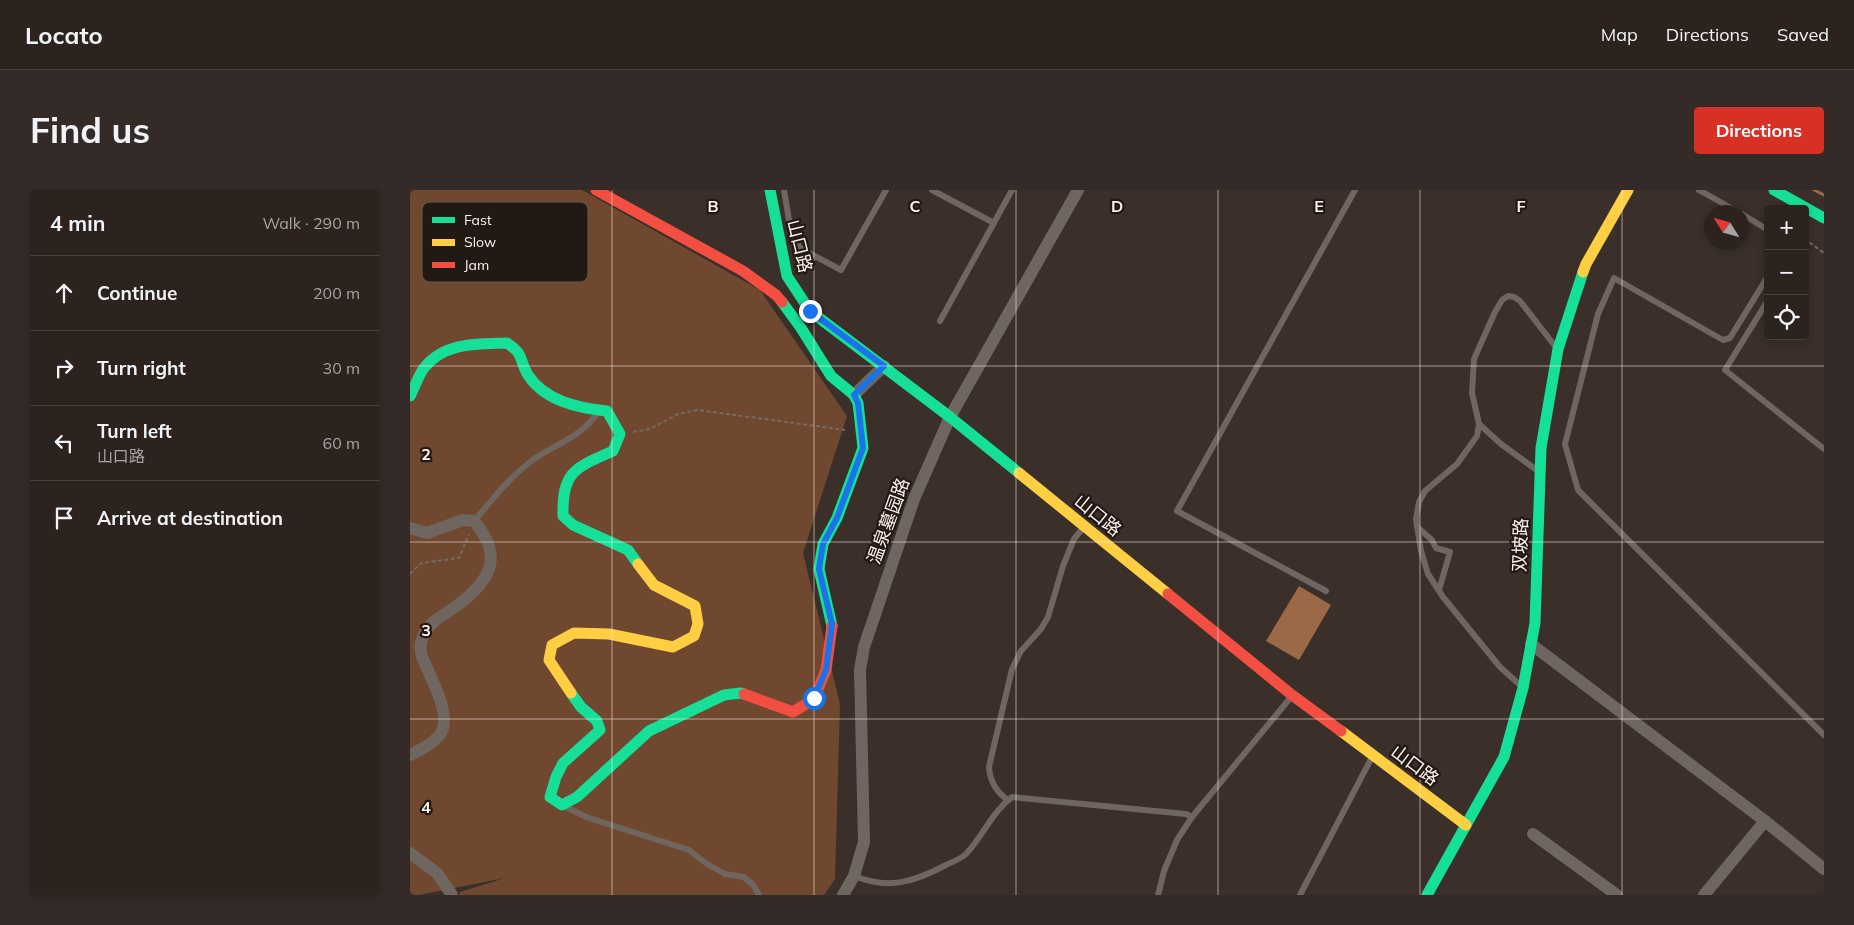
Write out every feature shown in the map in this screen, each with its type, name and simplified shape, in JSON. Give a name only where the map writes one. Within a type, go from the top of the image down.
[{"type":"street","points":[[410,396],[424,368],[439,354],[460,345],[507,342],[520,354],[527,374],[542,390],[580,407],[607,411],[620,434],[613,451],[583,465],[566,481],[563,516],[573,524],[628,550],[654,584],[695,606],[698,624],[694,636],[673,647],[609,634],[574,633],[552,645],[549,660],[558,676],[581,707],[596,721],[600,730],[592,741],[566,759],[558,772],[550,796],[562,806],[577,797],[649,731],[724,695],[741,693],[793,712],[814,698],[826,670],[832,624],[819,569],[823,544],[837,518],[863,448],[858,403],[854,395],[831,376],[801,328],[776,295],[743,270],[596,190]]},
{"type":"street","name":"山口路","points":[[770,190],[786,276],[810,311],[950,417],[1292,695],[1466,825]]},
{"type":"street","name":"温泉墓园路","points":[[843,895],[854,876],[864,842],[860,670],[864,646],[914,499],[950,417],[1078,190]]},
{"type":"street","points":[[1774,190],[1824,218]]},
{"type":"street","name":"双坡路","points":[[1427,895],[1504,757],[1524,688],[1535,623],[1542,448],[1558,349],[1586,264],[1622,192]]},
{"type":"street","points":[[854,395],[884,366]]},
{"type":"street","points":[[410,528],[427,533],[463,520],[474,520],[487,539],[492,558],[490,571],[463,602],[429,626],[421,642],[421,655],[440,697],[444,725],[440,735],[427,746],[410,755]]},
{"type":"street","points":[[1531,644],[1766,822],[1824,869]]},
{"type":"street","points":[[1704,895],[1766,822]]},
{"type":"street","points":[[1533,834],[1617,895]]},
{"type":"street","points":[[410,853],[437,873],[452,895]]},
{"type":"lane","points":[[784,190],[791,232],[800,248],[841,270],[886,190]]},
{"type":"lane","points":[[932,190],[994,223]]},
{"type":"lane","points":[[940,321],[1012,190]]},
{"type":"lane","points":[[1326,591],[1177,511],[1355,190]]},
{"type":"lane","points":[[1699,190],[1726,205]]},
{"type":"lane","points":[[1749,218],[1764,228]]},
{"type":"lane","points":[[1764,283],[1730,338],[1723,340],[1614,278],[1598,314],[1565,444],[1578,490],[1824,735]]},
{"type":"lane","points":[[1524,688],[1500,667],[1469,631],[1428,574],[1416,519],[1419,502],[1425,491],[1458,464],[1477,436],[1479,424],[1472,393],[1474,359],[1502,300],[1508,296],[1520,301],[1558,349]]},
{"type":"lane","points":[[1764,307],[1725,370],[1824,449]]},
{"type":"lane","points":[[474,520],[505,484],[531,461],[563,443],[590,424],[599,411]]},
{"type":"lane","points":[[1479,424],[1501,444],[1541,473]]},
{"type":"lane","points":[[1008,800],[1000,794],[990,778],[989,767],[1012,669],[1021,651],[1048,617],[1074,538],[1084,526]]},
{"type":"lane","points":[[1417,527],[1432,540],[1436,548],[1450,552],[1439,590]]},
{"type":"lane","points":[[1158,895],[1164,871],[1177,840],[1192,817],[1292,695]]},
{"type":"lane","points":[[1300,895],[1373,756]]},
{"type":"lane","points":[[854,876],[868,882],[901,884],[924,876],[965,855],[997,812],[1012,797],[1186,814],[1192,817]]},
{"type":"lane","points":[[562,806],[586,817],[690,850],[707,864],[725,874],[744,877],[753,885],[759,895]]},
{"type":"path","points":[[1809,242],[1824,253]]},
{"type":"path","points":[[620,434],[650,429],[678,414],[698,410],[862,432]]},
{"type":"path","points":[[410,574],[421,563],[459,558],[474,520]]},
{"type":"shaded area","points":[[410,190],[582,190],[760,290],[847,416],[803,553],[840,704],[835,879],[824,895],[459,895],[460,892],[505,878],[419,895],[410,895]]},
{"type":"shaded area","points":[[1299,586],[1331,605],[1299,660],[1266,641]]},
{"type":"waterway","points":[[1814,190],[1824,195]]},
{"type":"traffic: fast","points":[[770,190],[787,276],[810,311],[950,417],[1019,473]]},
{"type":"traffic: fast","points":[[1774,190],[1824,218]]},
{"type":"traffic: fast","points":[[1427,895],[1504,757],[1523,688],[1535,623],[1541,448],[1558,349],[1583,272]]},
{"type":"traffic: fast","points":[[782,302],[831,376],[854,395],[858,403],[863,448],[837,518],[823,544],[819,569],[832,626]]},
{"type":"traffic: fast","points":[[410,396],[424,368],[441,353],[473,344],[507,343],[517,351],[528,375],[543,391],[563,402],[607,411],[620,434],[613,451],[589,462],[573,473],[565,489],[563,516],[573,525],[628,550],[638,564]]},
{"type":"traffic: fast","points":[[571,693],[581,707],[597,721],[600,730],[563,763],[556,777],[550,797],[562,805],[577,797],[649,731],[724,695],[744,694]]},
{"type":"traffic: slow","points":[[1583,272],[1628,190]]},
{"type":"traffic: slow","points":[[1019,473],[1168,594]]},
{"type":"traffic: slow","points":[[571,693],[549,660],[552,645],[574,633],[609,634],[673,647],[694,636],[698,624],[695,606],[654,585],[638,564]]},
{"type":"traffic: slow","points":[[1341,731],[1466,825]]},
{"type":"traffic: jam","points":[[596,190],[743,271],[776,295],[782,302]]},
{"type":"traffic: jam","points":[[1168,594],[1292,695],[1341,731]]},
{"type":"traffic: jam","points":[[744,694],[793,712],[814,699],[826,670],[832,626]]},
{"type":"route","points":[[810,311],[884,366],[854,395],[858,403],[863,448],[837,518],[823,544],[819,569],[832,624],[826,670],[814,698]]}]
